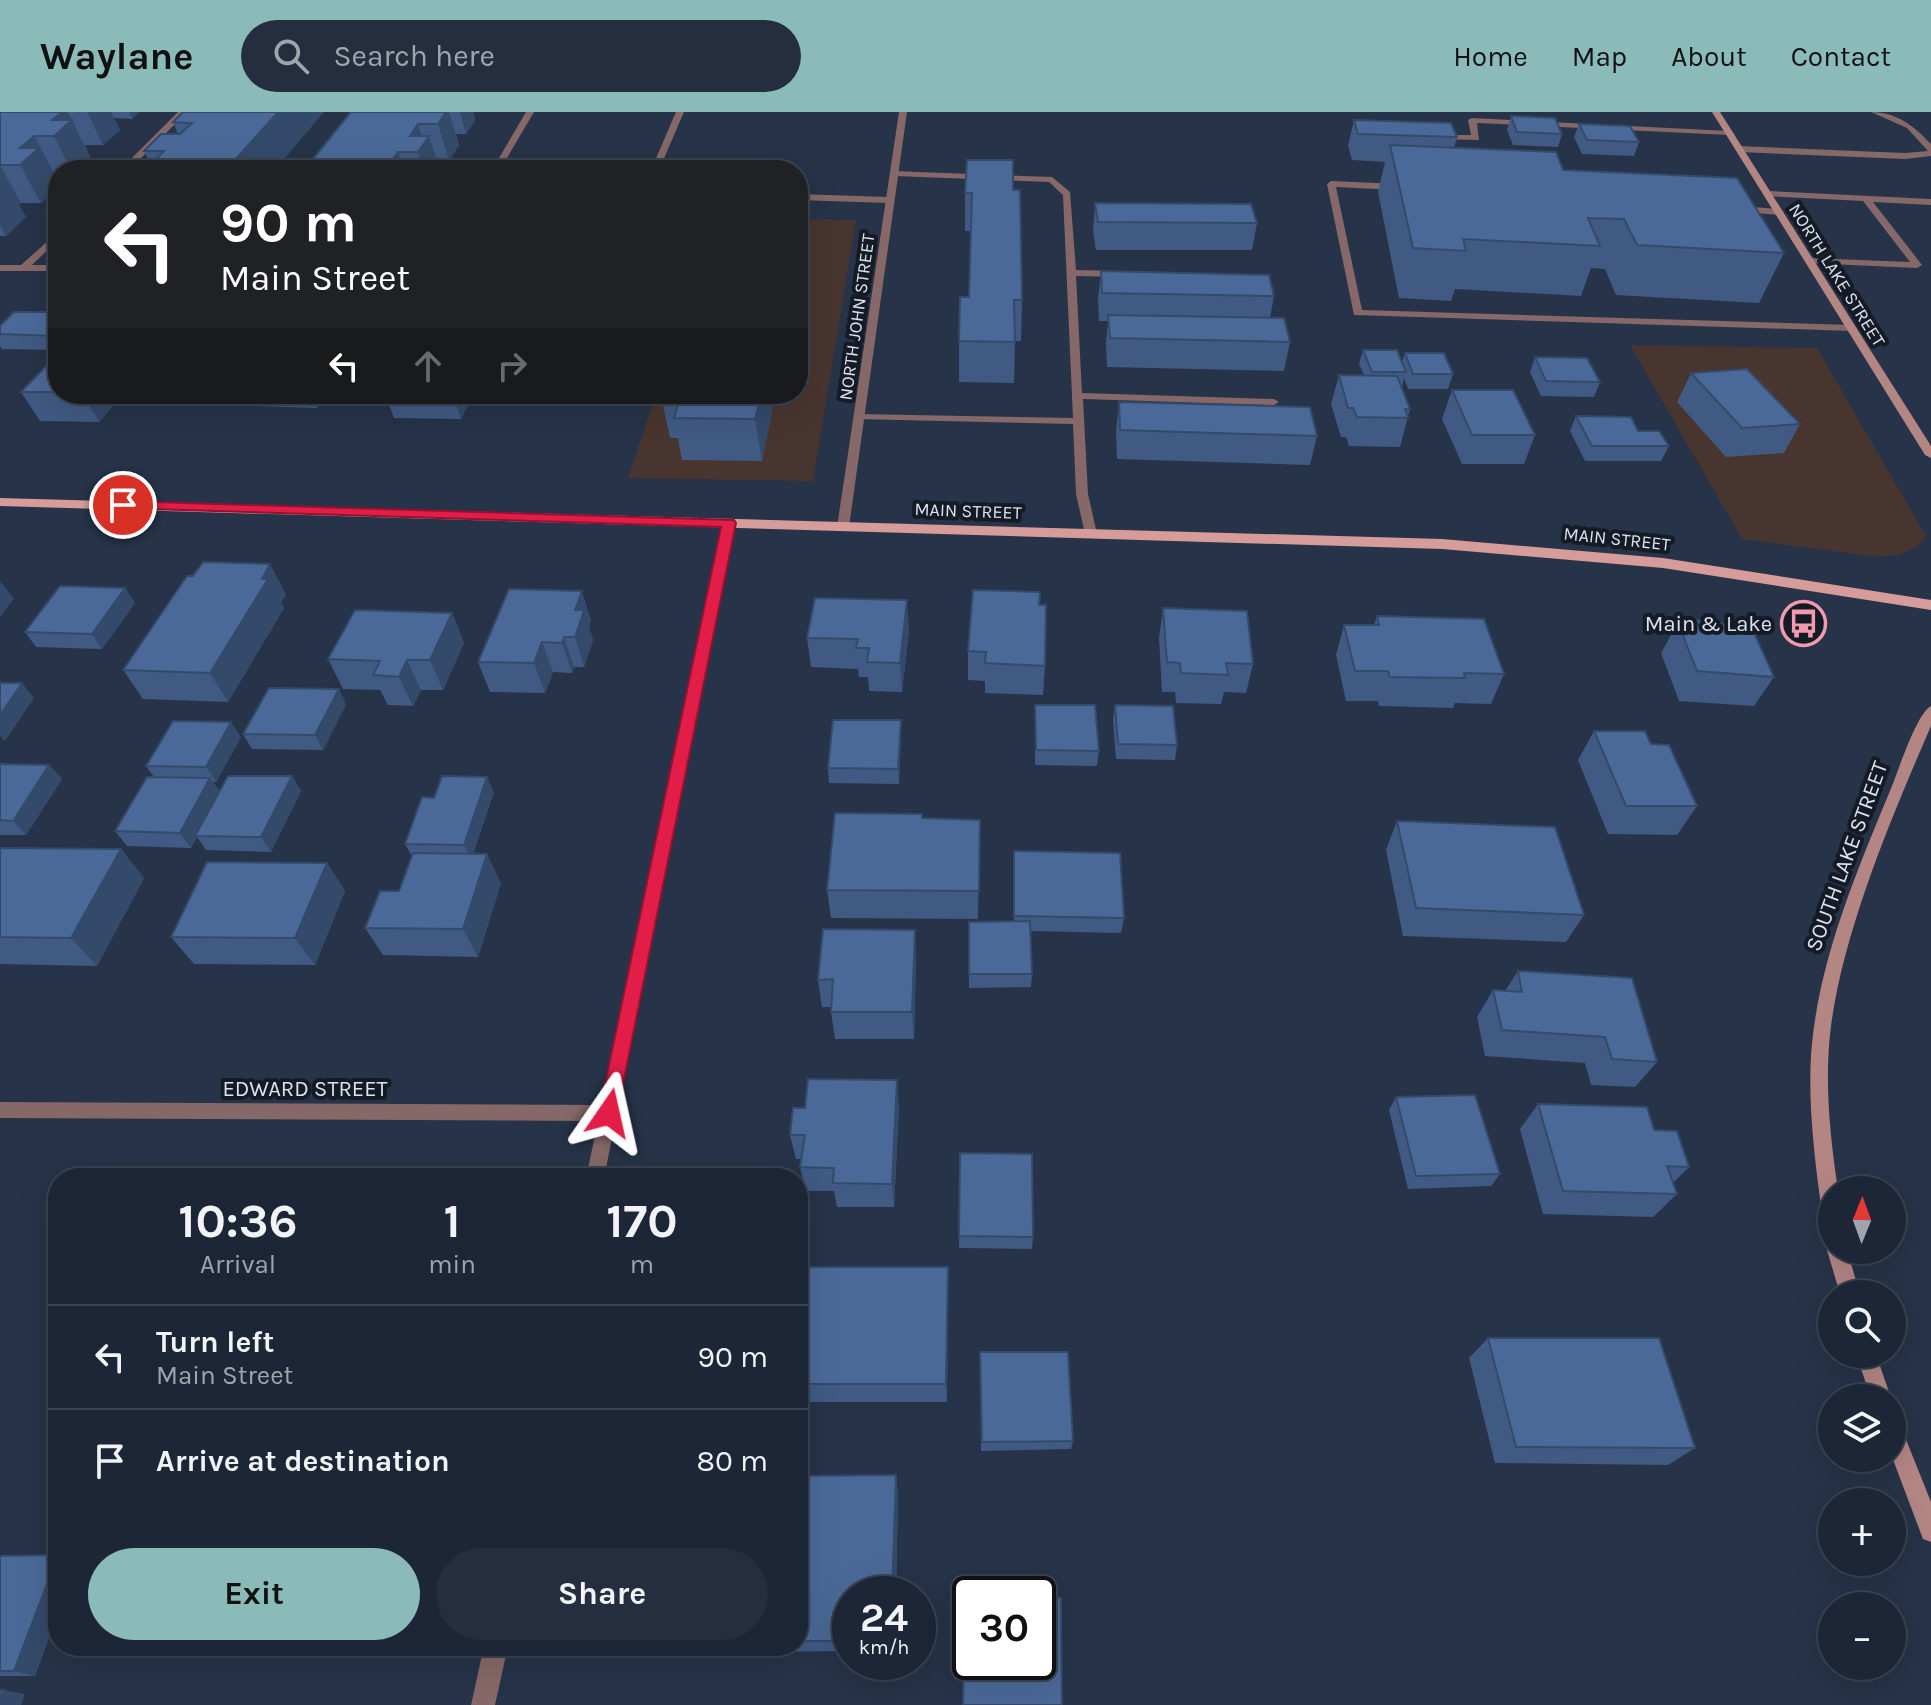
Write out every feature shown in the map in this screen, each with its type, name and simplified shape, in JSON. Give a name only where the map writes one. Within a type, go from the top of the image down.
[{"type":"main road","name":"NORTH LAKE STREET","points":[[1716,112],[1931,455]]},
{"type":"main road","name":"MAIN STREET","points":[[0,502],[1442,544],[1549,552],[1764,577],[1931,605]]},
{"type":"main road","name":"SOUTH LAKE STREET","points":[[1826,1176],[1822,1146],[1820,1056],[1830,979],[1850,911],[1907,760],[1931,711]]},
{"type":"main road","points":[[1906,1466],[1931,1531]]},
{"type":"street","points":[[134,160],[183,112]]},
{"type":"street","points":[[502,160],[530,112]]},
{"type":"street","points":[[659,160],[680,112]]},
{"type":"street","name":"NORTH JOHN STREET","points":[[843,527],[903,112]]},
{"type":"street","points":[[1739,149],[1905,156],[1931,151],[1910,126],[1875,112]]},
{"type":"street","points":[[1420,137],[1476,138],[1472,120],[1729,133]]},
{"type":"street","points":[[894,173],[1052,180],[1063,186],[1067,194],[1072,273],[1082,494],[1091,534]]},
{"type":"street","points":[[1410,188],[1331,184],[1358,313],[1852,328]]},
{"type":"street","points":[[1768,194],[1931,202]]},
{"type":"street","points":[[808,197],[888,200]]},
{"type":"street","points":[[1810,261],[1917,265],[1866,199]]},
{"type":"street","points":[[1727,208],[1779,212]]},
{"type":"street","points":[[24,268],[48,245]]},
{"type":"street","points":[[0,268],[48,268]]},
{"type":"street","points":[[1072,273],[1134,274]]},
{"type":"street","points":[[1077,396],[1274,402]]},
{"type":"street","points":[[859,417],[1078,421]]},
{"type":"street","points":[[597,1168],[729,523]]},
{"type":"street","name":"EDWARD STREET","points":[[0,1110],[609,1113]]},
{"type":"street","points":[[483,1705],[494,1656]]},
{"type":"shaded area","points":[[808,219],[856,220],[813,481],[628,478],[653,404],[808,404]]},
{"type":"shaded area","points":[[1630,345],[1817,348],[1926,536],[1917,547],[1899,555],[1879,557],[1742,539]]},
{"type":"building","points":[[0,112],[62,112],[52,120],[72,120],[54,136],[34,136],[20,148],[39,148],[20,165],[0,165]]},
{"type":"building","points":[[183,112],[278,112],[235,160],[155,160],[164,151],[144,151],[161,134],[180,134],[192,123],[173,122]]},
{"type":"building","points":[[351,112],[446,112],[438,124],[418,124],[410,136],[429,136],[418,152],[398,152],[392,160],[312,160]]},
{"type":"building","points":[[1511,116],[1555,118],[1562,134],[1517,132]]},
{"type":"building","points":[[1354,120],[1451,123],[1457,137],[1358,134]]},
{"type":"building","points":[[1579,124],[1630,126],[1639,142],[1587,140]]},
{"type":"building","points":[[1390,145],[1556,152],[1563,170],[1737,178],[1784,253],[1637,245],[1624,219],[1588,218],[1600,246],[1463,239],[1466,251],[1413,248]]},
{"type":"building","points":[[967,160],[1013,160],[1013,190],[1020,190],[1022,300],[1014,300],[1015,342],[959,341],[960,297],[969,297],[972,193],[965,193]]},
{"type":"building","points":[[1095,203],[1251,204],[1257,223],[1098,222]]},
{"type":"building","points":[[1101,271],[1269,275],[1274,296],[1102,293]]},
{"type":"building","points":[[14,312],[48,312],[48,336],[0,334],[0,326]]},
{"type":"building","points":[[1108,315],[1284,318],[1290,342],[1110,338]]},
{"type":"building","points":[[1363,350],[1397,350],[1406,372],[1372,372]]},
{"type":"building","points":[[1405,353],[1444,353],[1453,374],[1413,374]]},
{"type":"building","points":[[1535,357],[1587,358],[1600,382],[1546,381]]},
{"type":"building","points":[[48,364],[48,392],[21,392]]},
{"type":"building","points":[[1747,369],[1800,424],[1742,428],[1691,373]]},
{"type":"building","points":[[1339,375],[1397,376],[1410,409],[1405,409],[1408,418],[1357,417],[1353,408],[1348,408]]},
{"type":"building","points":[[1452,390],[1513,390],[1535,435],[1472,435]]},
{"type":"building","points":[[1119,402],[1310,407],[1317,436],[1120,430]]},
{"type":"building","points":[[678,404],[759,404],[755,419],[674,418]]},
{"type":"building","points":[[1576,416],[1631,417],[1638,431],[1659,431],[1669,446],[1592,446]]},
{"type":"building","points":[[203,562],[270,564],[262,579],[268,579],[210,673],[123,670],[187,576],[193,576]]},
{"type":"building","points":[[60,586],[125,588],[92,634],[25,632]]},
{"type":"building","points":[[509,589],[582,591],[575,610],[584,610],[575,637],[564,637],[562,643],[542,642],[534,663],[478,662]]},
{"type":"building","points":[[973,590],[1040,592],[1039,605],[1046,605],[1045,666],[985,663],[986,652],[968,651]]},
{"type":"building","points":[[815,598],[907,600],[900,663],[867,662],[869,648],[856,648],[858,639],[807,638]]},
{"type":"building","points":[[1163,608],[1247,611],[1253,664],[1226,663],[1228,675],[1181,673],[1180,663],[1167,662]]},
{"type":"building","points":[[355,610],[452,613],[430,660],[407,660],[399,677],[373,675],[380,661],[328,659]]},
{"type":"building","points":[[1377,616],[1484,619],[1504,674],[1464,673],[1465,678],[1390,677],[1388,671],[1355,671],[1344,625],[1379,625]]},
{"type":"building","points":[[1697,620],[1752,628],[1774,677],[1697,671],[1678,623],[1699,625]]},
{"type":"building","points":[[0,683],[22,683],[0,715]]},
{"type":"building","points":[[269,688],[339,689],[315,735],[243,734]]},
{"type":"building","points":[[1035,705],[1095,705],[1099,751],[1036,750]]},
{"type":"building","points":[[1115,705],[1173,706],[1177,745],[1118,744]]},
{"type":"building","points":[[833,720],[901,720],[898,769],[828,768]]},
{"type":"building","points":[[173,721],[231,722],[206,767],[146,766]]},
{"type":"building","points":[[1594,731],[1645,731],[1651,744],[1669,745],[1697,806],[1626,806]]},
{"type":"building","points":[[0,764],[49,765],[13,821],[0,820]]},
{"type":"building","points":[[228,776],[292,776],[261,837],[195,836]]},
{"type":"building","points":[[442,776],[487,777],[464,845],[405,844],[422,797],[434,798]]},
{"type":"building","points":[[147,777],[210,778],[180,833],[115,831]]},
{"type":"building","points":[[835,813],[922,814],[922,818],[980,820],[979,891],[827,890]]},
{"type":"building","points":[[1397,821],[1555,827],[1584,915],[1416,908]]},
{"type":"building","points":[[0,848],[121,849],[71,938],[0,937]]},
{"type":"building","points":[[1014,851],[1120,853],[1124,918],[1014,916]]},
{"type":"building","points":[[413,853],[487,854],[463,929],[365,928],[380,891],[399,891]]},
{"type":"building","points":[[207,862],[327,863],[295,938],[171,937]]},
{"type":"building","points":[[1030,921],[1032,974],[969,974],[969,922]]},
{"type":"building","points":[[823,929],[915,930],[912,1012],[831,1012],[833,979],[818,980]]},
{"type":"building","points":[[1518,971],[1632,978],[1657,1062],[1612,1059],[1605,1037],[1502,1030],[1493,990],[1522,992]]},
{"type":"building","points":[[808,1079],[897,1080],[892,1184],[833,1183],[834,1168],[800,1167],[805,1135],[790,1135],[793,1108],[805,1108]]},
{"type":"building","points":[[1475,1095],[1500,1174],[1416,1176],[1396,1097]]},
{"type":"building","points":[[1538,1104],[1647,1107],[1654,1130],[1677,1131],[1689,1167],[1667,1166],[1677,1194],[1563,1191]]},
{"type":"building","points":[[960,1153],[1032,1154],[1033,1237],[959,1236]]},
{"type":"building","points":[[808,1267],[948,1267],[946,1384],[808,1384]]},
{"type":"building","points":[[1488,1338],[1659,1338],[1695,1448],[1516,1447]]},
{"type":"building","points":[[980,1352],[1068,1352],[1073,1441],[982,1442]]},
{"type":"building","points":[[896,1475],[893,1576],[832,1576],[832,1641],[808,1641],[808,1476]]},
{"type":"building","points":[[48,1555],[48,1581],[14,1671],[0,1671],[0,1556]]},
{"type":"building","points":[[1056,1598],[1061,1598],[1062,1705],[963,1705],[963,1680],[1056,1680]]},
{"type":"place","name":"Main & Lake","points":[[1803,623]]},
{"type":"route","points":[[123,505],[729,523],[609,1113]]}]
